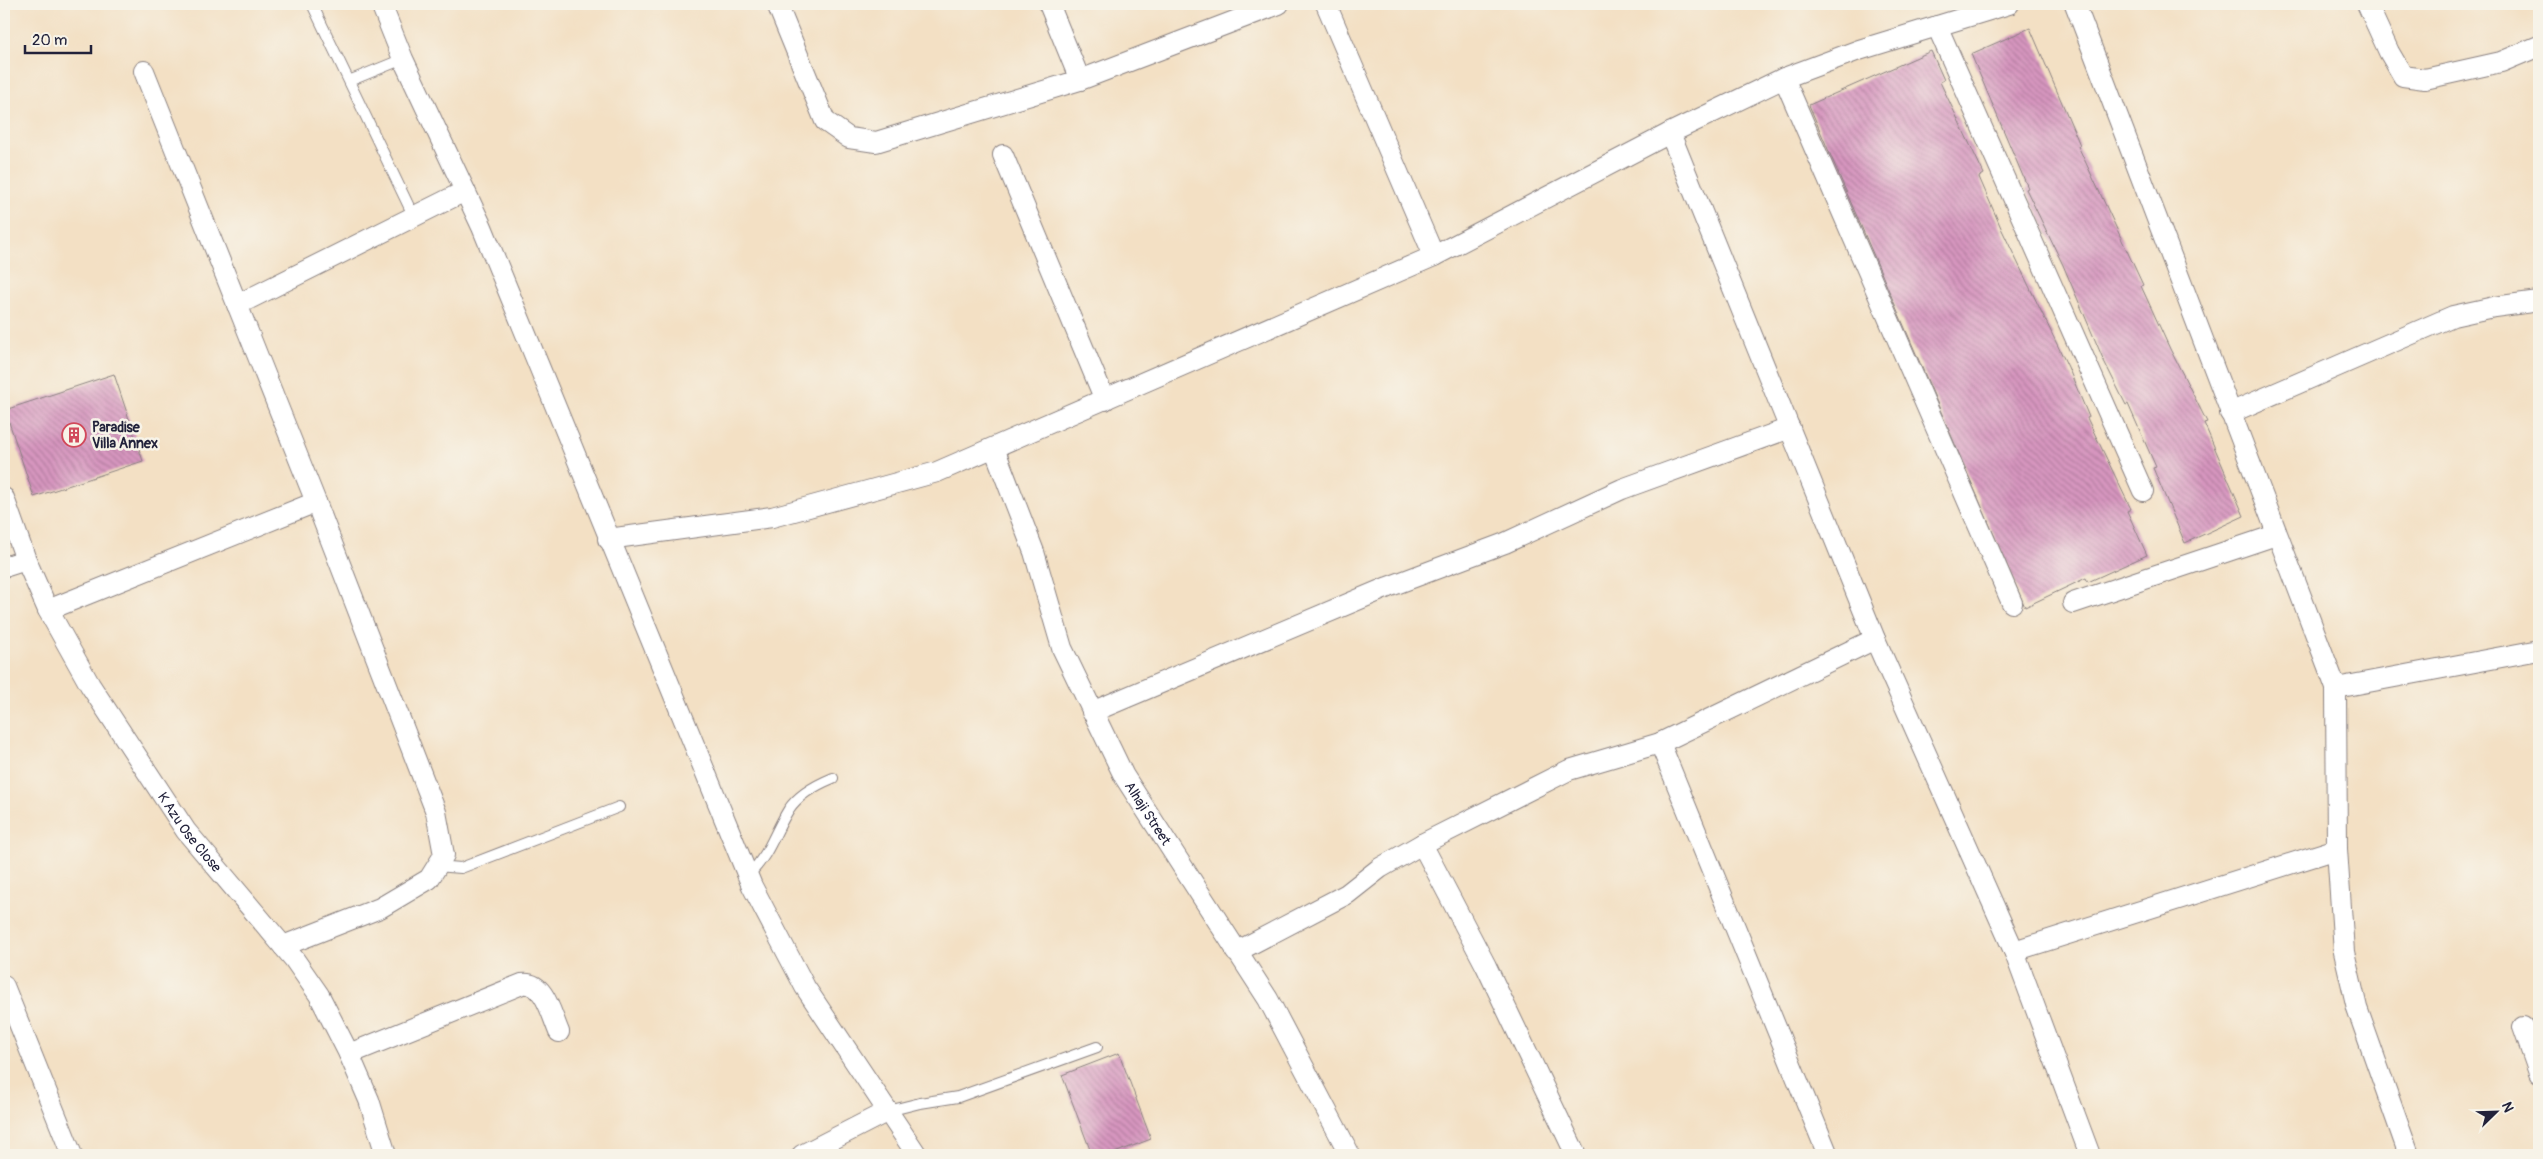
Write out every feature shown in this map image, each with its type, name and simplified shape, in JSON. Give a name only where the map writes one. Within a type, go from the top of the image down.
[{"type":"street","points":[[381,4],[403,59],[494,256],[748,876],[805,987],[917,1155]]},
{"type":"street","points":[[777,4],[826,121],[849,138],[876,142],[1080,80],[1279,4]]},
{"type":"street","points":[[1049,4],[1080,80]]},
{"type":"street","points":[[1326,4],[1434,256]]},
{"type":"street","points":[[608,538],[772,517],[937,472],[1434,256],[1670,133],[1784,78],[1859,50],[2009,4]]},
{"type":"street","points":[[2074,4],[2336,688],[2337,849],[2344,952],[2356,1008],[2409,1155]]},
{"type":"street","points":[[2367,4],[2389,52],[2403,76],[2425,79],[2501,62],[2539,46]]},
{"type":"street","points":[[1937,26],[2142,491]]},
{"type":"street","points":[[144,70],[316,502],[436,812],[444,855],[429,879],[380,908],[283,946]]},
{"type":"street","points":[[1784,78],[2012,603]]},
{"type":"street","points":[[1670,133],[1876,639],[2014,951],[2090,1155]]},
{"type":"street","points":[[1002,155],[1105,400]]},
{"type":"street","points":[[236,305],[465,191]]},
{"type":"street","points":[[2230,413],[2453,316],[2494,307],[2539,301]]},
{"type":"street","points":[[1092,712],[1388,587],[1505,544],[1622,489],[1790,428]]},
{"type":"street","name":"Alhaji Street","points":[[994,448],[1034,552],[1062,648],[1124,776],[1268,999],[1350,1155]]},
{"type":"street","name":"K Azu Ose Close","points":[[4,498],[26,560],[48,610],[96,694],[186,831],[283,946],[319,995],[349,1054],[369,1100],[386,1155]]},
{"type":"street","points":[[48,610],[316,502]]},
{"type":"street","points":[[2073,603],[2276,535]]},
{"type":"street","points":[[4,567],[26,560]]},
{"type":"street","points":[[1236,952],[1348,894],[1380,868],[1422,844],[1569,770],[1660,743],[1876,639]]},
{"type":"street","points":[[2336,688],[2539,650]]},
{"type":"street","points":[[1660,743],[1828,1155]]},
{"type":"street","points":[[1422,844],[1486,966],[1576,1155]]},
{"type":"street","points":[[2014,951],[2337,849]]},
{"type":"street","points":[[349,1054],[522,984],[529,983],[540,989],[559,1032]]},
{"type":"street","points":[[4,986],[72,1155]]},
{"type":"street","points":[[2524,1027],[2539,1073]]},
{"type":"street","points":[[802,1155],[888,1111]]},
{"type":"lane","points":[[312,4],[414,218]]},
{"type":"lane","points":[[349,81],[403,59]]},
{"type":"lane","points":[[748,876],[763,860],[789,810],[797,800],[815,786],[833,778]]},
{"type":"lane","points":[[437,866],[461,868],[619,807]]},
{"type":"lane","points":[[888,1111],[958,1096],[1097,1046]]},
{"type":"building","points":[[2030,28],[2080,145],[2078,146],[2143,285],[2141,286],[2170,349],[2207,422],[2204,423],[2244,516],[2185,543],[2153,468],[2156,467],[2128,404],[2126,405],[2104,361],[2063,265],[2026,189],[2028,188],[1971,54]]},
{"type":"building","points":[[1931,51],[1944,80],[1940,82],[1984,174],[1979,177],[2002,230],[2068,367],[2089,417],[2087,418],[2131,509],[2127,511],[2147,555],[2088,582],[2086,578],[2025,607],[1809,105]]},
{"type":"building","name":"Paradise Villa Annex","points":[[114,374],[143,461],[34,497],[5,410]]},
{"type":"building","points":[[1119,1053],[1151,1139],[1109,1155],[1092,1155],[1062,1075]]},
{"type":"place","name":"Paradise Villa Annex","points":[[74,435]]}]
